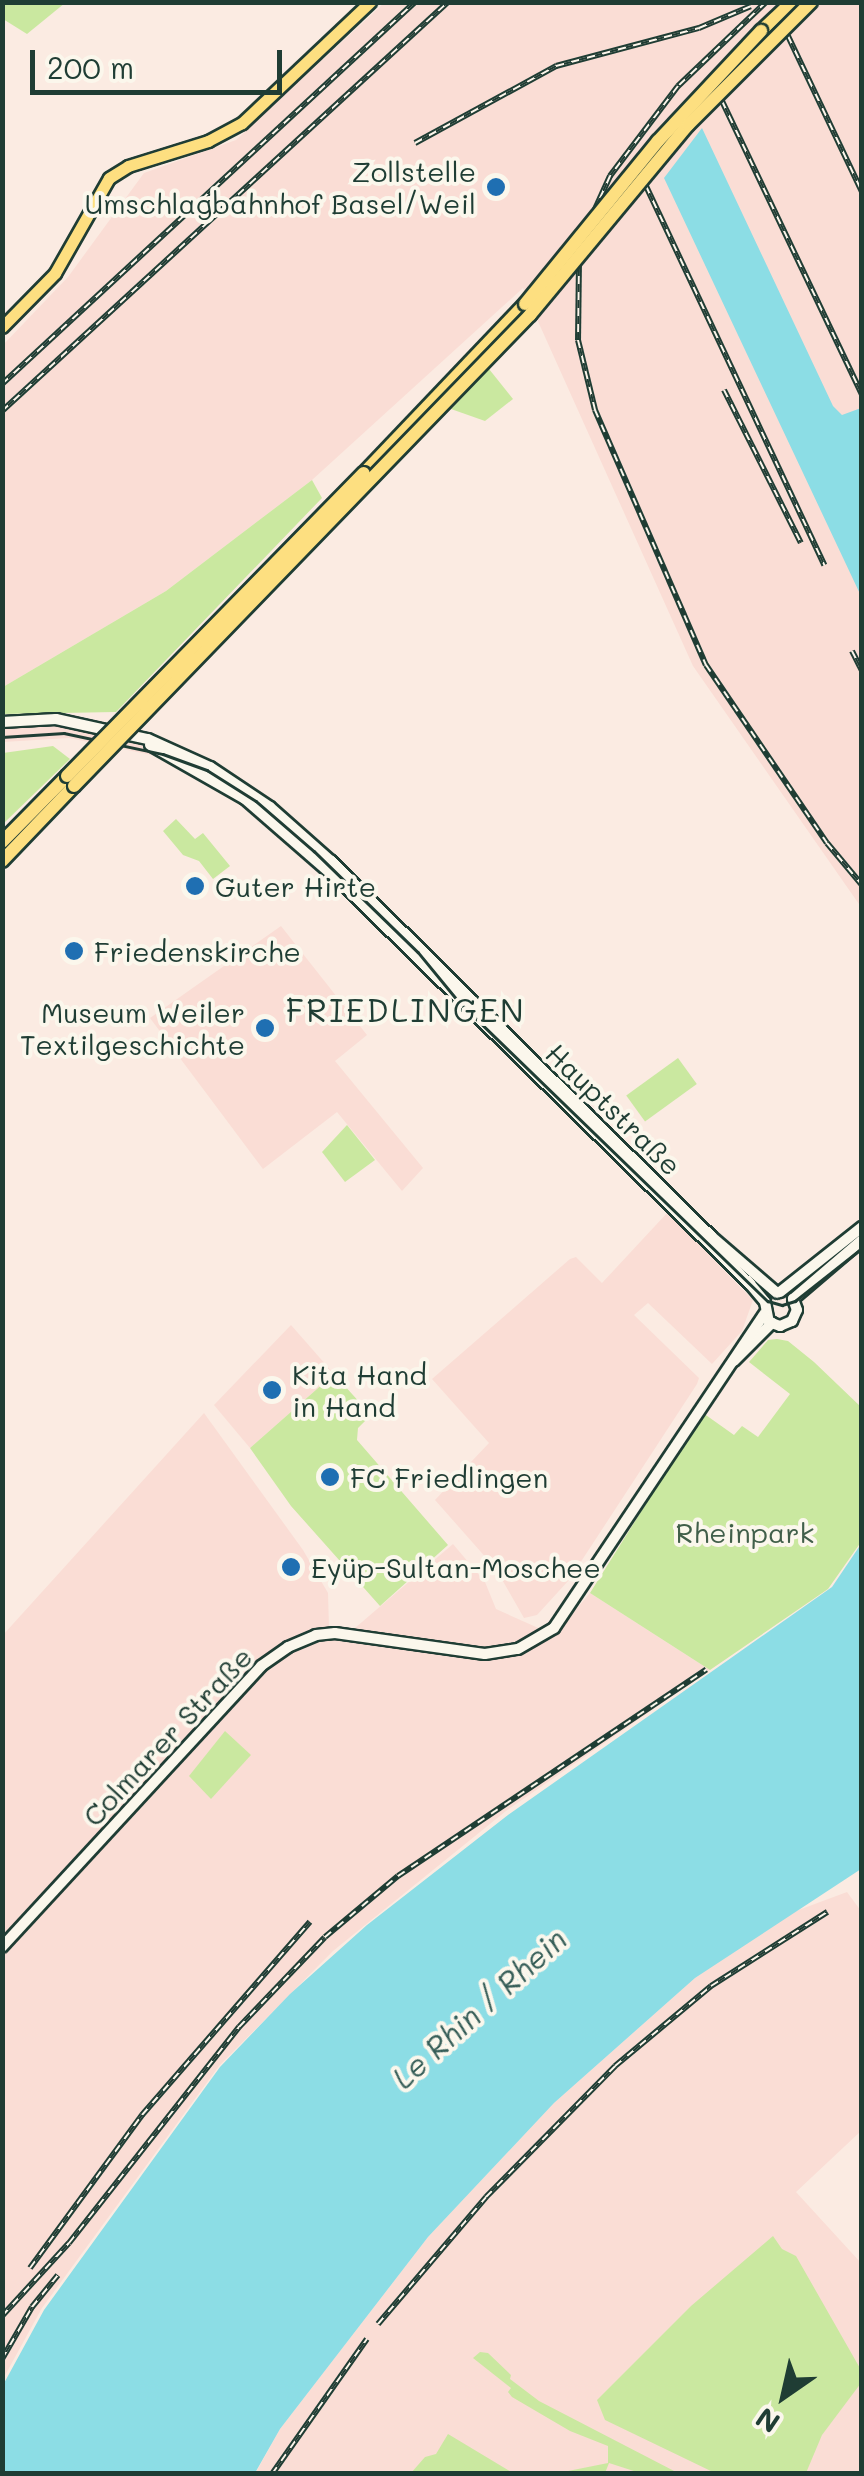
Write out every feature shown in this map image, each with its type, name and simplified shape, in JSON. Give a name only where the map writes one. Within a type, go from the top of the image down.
[{"type":"highway","points":[[528,310],[702,91],[792,2]]},
{"type":"highway","points":[[2,861],[71,781],[528,310],[688,125],[811,2]]},
{"type":"highway","points":[[2,842],[71,781]]},
{"type":"main road","points":[[2,328],[54,273],[109,178],[128,166],[208,141],[242,123],[370,2]]},
{"type":"main road","name":"Hauptstraße","points":[[2,722],[67,720],[140,739],[210,767],[289,822],[712,1236],[779,1292],[793,1299]]},
{"type":"main road","name":"Hauptstraße","points":[[140,739],[246,799],[336,878],[767,1313]]},
{"type":"main road","points":[[862,1227],[779,1292],[767,1313],[784,1325],[794,1319],[793,1299],[862,1240]]},
{"type":"main road","name":"Colmarer Straße","points":[[2,1947],[261,1666],[288,1647],[316,1634],[335,1634],[485,1654],[518,1649],[549,1632],[564,1616],[675,1443],[767,1313]]},
{"type":"shaded area","points":[[384,3],[861,3],[861,907],[693,666],[523,288],[312,480],[166,591],[3,687],[2,346],[68,277],[144,173],[236,140]]},
{"type":"shaded area","points":[[73,725],[122,737],[171,759],[69,738],[3,742],[2,726]]},
{"type":"shaded area","points":[[281,926],[367,1035],[335,1061],[423,1168],[402,1191],[337,1112],[263,1169],[150,1018]]},
{"type":"shaded area","points":[[668,1212],[753,1300],[742,1331],[712,1364],[648,1303],[634,1315],[699,1378],[697,1384],[569,1580],[537,1615],[524,1618],[496,1569],[435,1500],[489,1443],[432,1379],[570,1259],[576,1257],[602,1283]]},
{"type":"shaded area","name":"Kita Hand in Hand","points":[[291,1325],[334,1374],[250,1448],[214,1405]]},
{"type":"shaded area","points":[[204,1413],[303,1550],[328,1593],[329,1628],[355,1628],[453,1544],[485,1582],[496,1609],[554,1635],[590,1593],[710,1670],[506,1811],[333,1951],[219,2066],[42,2308],[3,2379],[3,1635]]},
{"type":"shaded area","points":[[847,1892],[861,1911],[861,2131],[796,2192],[861,2263],[861,2473],[255,2474],[280,2429],[428,2237],[554,2103],[695,1978],[788,1914]]},
{"type":"green space","points":[[2,3],[65,3],[27,34],[3,19]]},
{"type":"green space","points":[[489,369],[513,399],[485,421],[451,409]]},
{"type":"green space","points":[[312,480],[322,498],[116,712],[3,714],[3,687],[166,591]]},
{"type":"green space","points":[[53,746],[70,759],[3,824],[3,753]]},
{"type":"green space","points":[[176,819],[195,839],[203,833],[230,866],[213,879],[199,861],[183,855],[163,831]]},
{"type":"green space","points":[[678,1058],[697,1084],[645,1122],[626,1096]]},
{"type":"green space","points":[[347,1125],[375,1160],[345,1182],[322,1152]]},
{"type":"green space","name":"Rheinpark","points":[[768,1340],[788,1341],[814,1362],[861,1407],[861,1542],[828,1589],[710,1670],[590,1593],[703,1413],[734,1435],[742,1426],[758,1437],[790,1394],[749,1362]]},
{"type":"green space","name":"FC Friedlingen","points":[[334,1374],[371,1415],[358,1428],[357,1440],[448,1545],[380,1606],[291,1506],[250,1448]]},
{"type":"green space","points":[[225,1731],[251,1755],[211,1799],[189,1776]]},
{"type":"green space","points":[[773,2236],[782,2249],[796,2256],[861,2370],[861,2383],[822,2435],[806,2473],[715,2473],[605,2420],[597,2400],[691,2306]]},
{"type":"green space","points":[[480,2352],[488,2353],[511,2375],[510,2379],[539,2401],[678,2473],[640,2473],[609,2463],[605,2473],[558,2473],[608,2463],[608,2446],[570,2431],[512,2397],[508,2392],[511,2388],[473,2358]]},
{"type":"green space","points":[[448,2434],[513,2473],[411,2473],[425,2457],[436,2454]]},
{"type":"water","points":[[702,128],[833,406],[842,415],[861,408],[861,596],[664,178]]},
{"type":"water","name":"Le Rhin / Rhein","points":[[861,1544],[861,1869],[695,1978],[554,2103],[428,2237],[280,2429],[255,2473],[3,2473],[3,2385],[44,2310],[220,2067],[290,1994],[367,1925],[508,1815],[832,1587]]},
{"type":"tram line","points":[[2,737],[64,733],[163,754],[207,770],[256,801],[418,952],[459,1002],[768,1301],[782,1305],[795,1301],[862,1248]]},
{"type":"railway","points":[[2,384],[415,2]]},
{"type":"railway","points":[[2,411],[448,2]]},
{"type":"railway","points":[[766,2],[678,86],[610,176],[585,231],[579,260],[578,340],[595,410],[706,665],[827,843],[862,885]]},
{"type":"railway","points":[[415,143],[556,66],[699,28],[751,6]]},
{"type":"railway","points":[[788,36],[862,192]]},
{"type":"railway","points":[[722,101],[862,394]]},
{"type":"railway","points":[[646,186],[824,565]]},
{"type":"railway","points":[[724,390],[801,543]]},
{"type":"railway","points":[[852,651],[862,671]]},
{"type":"railway","points":[[2,2316],[69,2243],[239,2027],[325,1937],[398,1876],[706,1670]]},
{"type":"railway","points":[[378,2324],[486,2197],[615,2066],[711,1986],[827,1912]]},
{"type":"railway","points":[[30,2268],[142,2115],[310,1922]]},
{"type":"railway","points":[[2,2359],[32,2307],[58,2275]]},
{"type":"railway","points":[[272,2474],[367,2339]]},
{"type":"place","name":"Zollstelle Umschlagbahnhof Basel/Weil","points":[[496,187]]},
{"type":"place","name":"Guter Hirte","points":[[195,886]]},
{"type":"place","name":"Friedenskirche","points":[[74,951]]},
{"type":"place","name":"Museum Weiler Textilgeschichte","points":[[265,1028]]},
{"type":"place","name":"Kita Hand in Hand","points":[[272,1390]]},
{"type":"place","name":"FC Friedlingen","points":[[330,1477]]},
{"type":"place","name":"Eyüp-Sultan-Moschee","points":[[291,1567]]},
{"type":"district","name":"FRIEDLINGEN","points":[[406,1009]]}]
